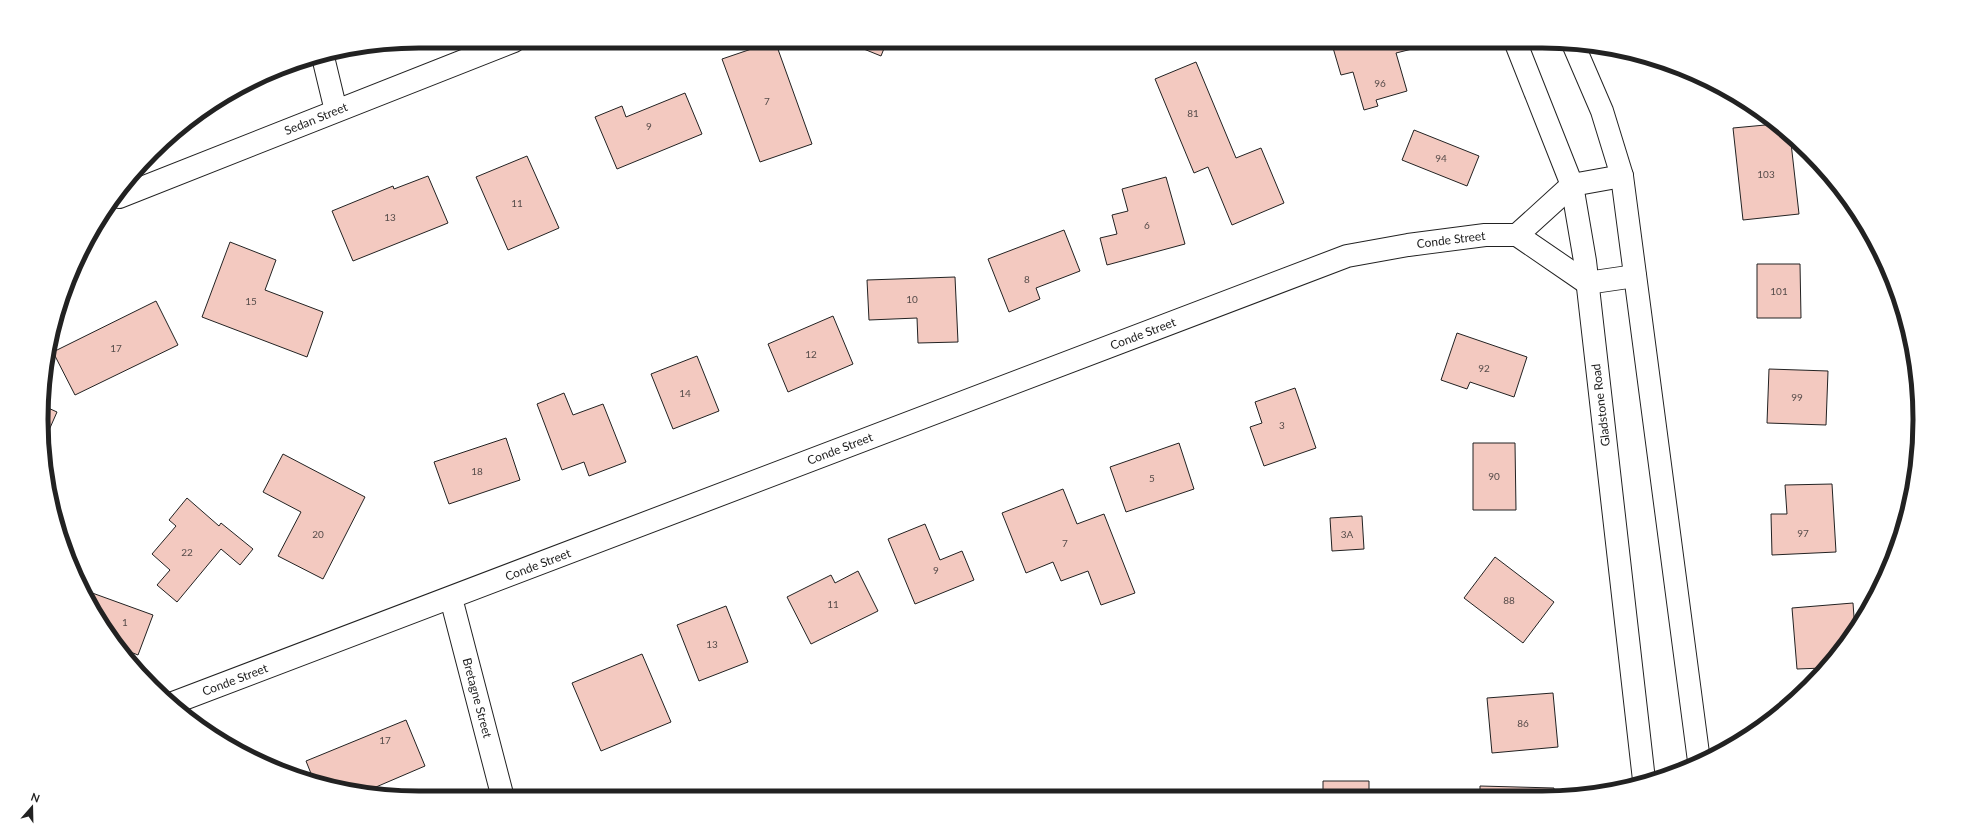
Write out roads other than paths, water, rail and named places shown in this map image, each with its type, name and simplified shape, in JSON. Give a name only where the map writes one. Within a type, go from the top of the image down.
[{"type":"street","name":"Sedan Street","points":[[123,195],[496,48]]},
{"type":"street","name":"Gladstone Road","points":[[1518,48],[1572,185],[1587,283],[1644,776]]},
{"type":"street","points":[[1576,50],[1602,111],[1622,176],[1698,756]]},
{"type":"street","points":[[324,61],[336,111]]},
{"type":"street","points":[[1622,176],[1572,185],[1517,235],[1587,283],[1635,276]]},
{"type":"street","name":"Conde Street","points":[[178,701],[1347,256],[1408,245],[1485,235],[1517,235]]},
{"type":"street","name":"Bretagne Street","points":[[451,598],[501,791]]}]
